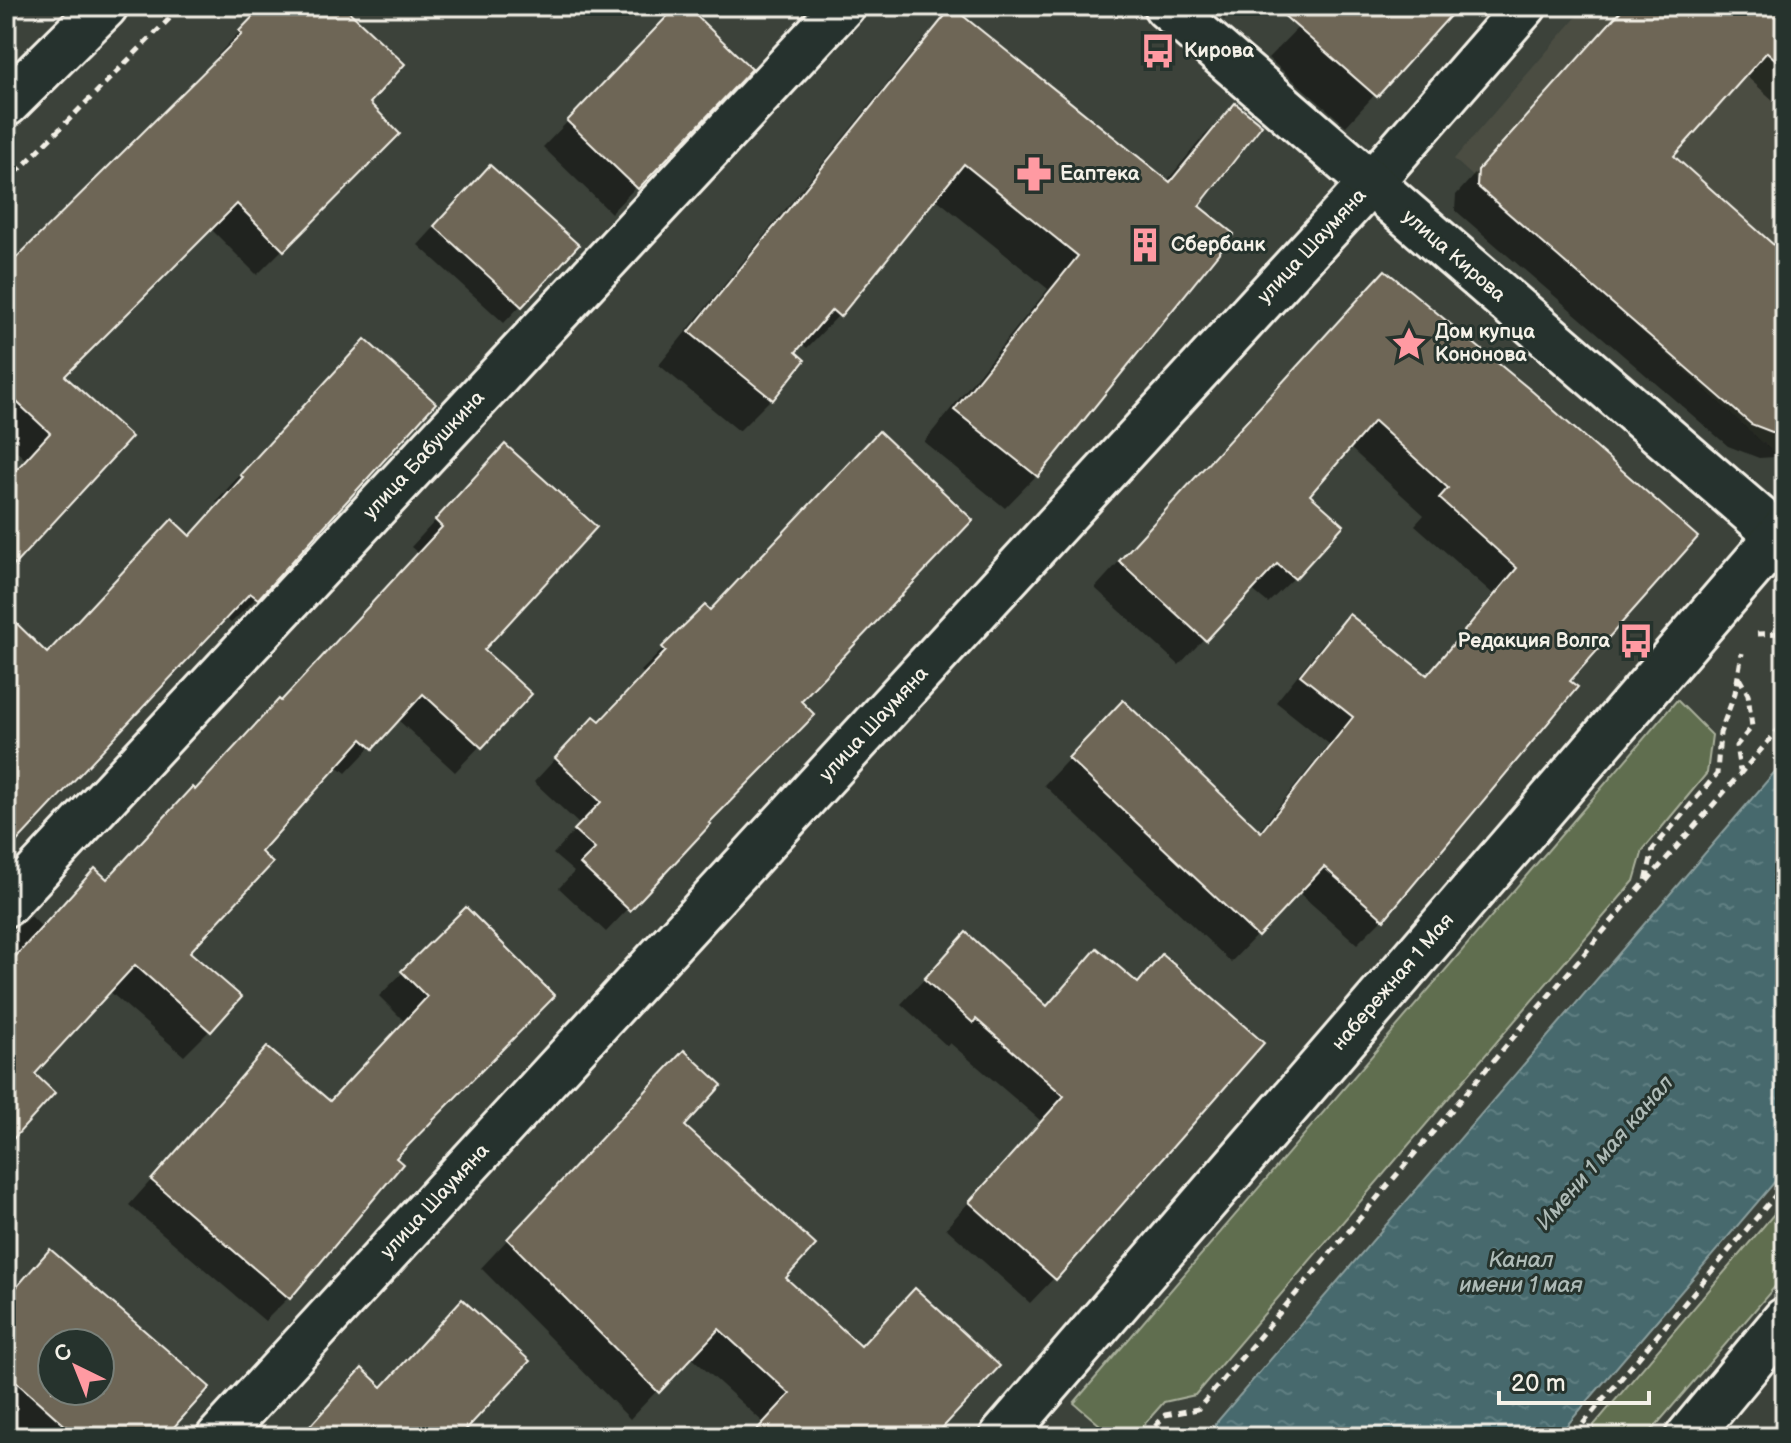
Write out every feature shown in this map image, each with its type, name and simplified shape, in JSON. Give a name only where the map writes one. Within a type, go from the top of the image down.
[{"type":"main road","points":[[6,104],[105,6]]},
{"type":"main road","name":"улица Кирова","points":[[1166,6],[1783,535]]},
{"type":"main road","name":"набережная 1 Мая","points":[[1002,1437],[1783,535]]},
{"type":"main road","points":[[1688,1437],[1785,1320]]},
{"type":"street","name":"улица Бабушкина","points":[[6,905],[843,6]]},
{"type":"street","name":"улица Шаумяна","points":[[218,1437],[1370,184],[1525,6]]},
{"type":"path","points":[[6,183],[182,6]]},
{"type":"path","points":[[1745,635],[1785,633]]},
{"type":"path","points":[[1646,881],[1653,849],[1717,774],[1720,733],[1735,693],[1743,649]]},
{"type":"path","points":[[1738,676],[1748,694],[1752,727],[1736,746],[1740,772]]},
{"type":"path","points":[[1146,1437],[1165,1415],[1198,1409],[1785,722]]},
{"type":"path","points":[[1571,1437],[1785,1184]]},
{"type":"path","points":[[1581,1426],[1582,1437]]},
{"type":"shaded area","points":[[1586,6],[1785,6],[1785,440],[1774,453],[1454,159]]},
{"type":"green space","points":[[1677,700],[1712,735],[1707,773],[1643,850],[1634,881],[1195,1395],[1164,1402],[1133,1437],[1114,1437],[1074,1403]]},
{"type":"green space","points":[[1785,1201],[1785,1275],[1646,1437],[1594,1437],[1594,1425]]},
{"type":"water","name":"Канал имени 1 мая","points":[[1785,760],[1785,1170],[1557,1437],[1204,1437]]},
{"type":"building","points":[[263,6],[343,6],[405,64],[370,103],[400,134],[284,251],[237,204],[65,376],[132,437],[6,574],[6,481],[50,433],[6,392],[6,268],[242,34],[239,31]]},
{"type":"building","points":[[677,6],[686,6],[752,69],[638,189],[567,121]]},
{"type":"building","points":[[1273,6],[1459,6],[1377,97]]},
{"type":"building","points":[[1625,6],[1785,6],[1785,68],[1767,52],[1674,156],[1785,255],[1785,437],[1751,424],[1477,186],[1478,170]]},
{"type":"building","name":"Сбербанк","points":[[952,7],[1170,182],[1235,103],[1262,125],[1199,206],[1234,234],[1038,477],[954,410],[1078,256],[964,164],[840,317],[832,310],[796,352],[805,360],[773,400],[689,332]]},
{"type":"building","points":[[490,165],[579,245],[522,307],[434,226]]},
{"type":"building","points":[[1385,270],[1533,392],[1698,537],[1570,681],[1578,687],[1384,920],[1324,867],[1258,937],[1068,758],[1123,700],[1261,832],[1353,717],[1300,675],[1349,614],[1427,675],[1517,568],[1439,498],[1448,488],[1374,421],[1310,495],[1344,525],[1295,579],[1277,564],[1206,641],[1119,561]]},
{"type":"building","points":[[365,339],[436,403],[258,599],[250,593],[6,853],[6,613],[47,653],[172,519],[190,536],[243,477],[240,475]]},
{"type":"building","points":[[879,431],[973,520],[801,701],[815,715],[709,823],[630,911],[580,864],[595,849],[574,830],[601,802],[555,758],[594,716],[600,721],[666,651],[662,647],[705,605],[710,610]]},
{"type":"building","points":[[505,444],[597,527],[484,650],[532,694],[482,748],[423,694],[373,749],[362,739],[261,852],[273,863],[190,952],[242,997],[211,1032],[135,965],[35,1074],[55,1093],[6,1147],[6,967],[95,868],[107,879],[192,787],[195,790],[279,699],[281,701],[442,527],[435,520]]},
{"type":"building","points":[[466,907],[555,996],[396,1158],[403,1164],[290,1299],[151,1180],[267,1047],[330,1101],[427,997],[401,971]]},
{"type":"building","points":[[966,932],[1047,1006],[1097,948],[1138,983],[1162,954],[1264,1043],[1056,1280],[969,1202],[1064,1096],[976,1019],[973,1023],[924,979]]},
{"type":"building","points":[[684,1050],[722,1085],[685,1126],[816,1245],[786,1278],[861,1346],[915,1288],[1000,1366],[934,1437],[750,1437],[790,1394],[719,1329],[659,1393],[507,1239]]},
{"type":"building","points":[[50,1249],[210,1387],[165,1437],[78,1437],[44,1407],[116,1407],[116,1327],[36,1327],[36,1400],[6,1373],[6,1299]]},
{"type":"building","points":[[462,1299],[530,1361],[459,1437],[300,1437],[362,1368],[382,1387]]},
{"type":"place","name":"Кирова","points":[[1158,51]]},
{"type":"place","name":"Еаптека","points":[[1034,174]]},
{"type":"place","name":"Сбербанк","points":[[1145,245]]},
{"type":"place","name":"Дом купца Кононова","points":[[1409,344]]},
{"type":"place","name":"Редакция Волга","points":[[1636,641]]},
{"type":"water label","name":"Имени 1 мая канал","points":[[1605,1153]]}]
